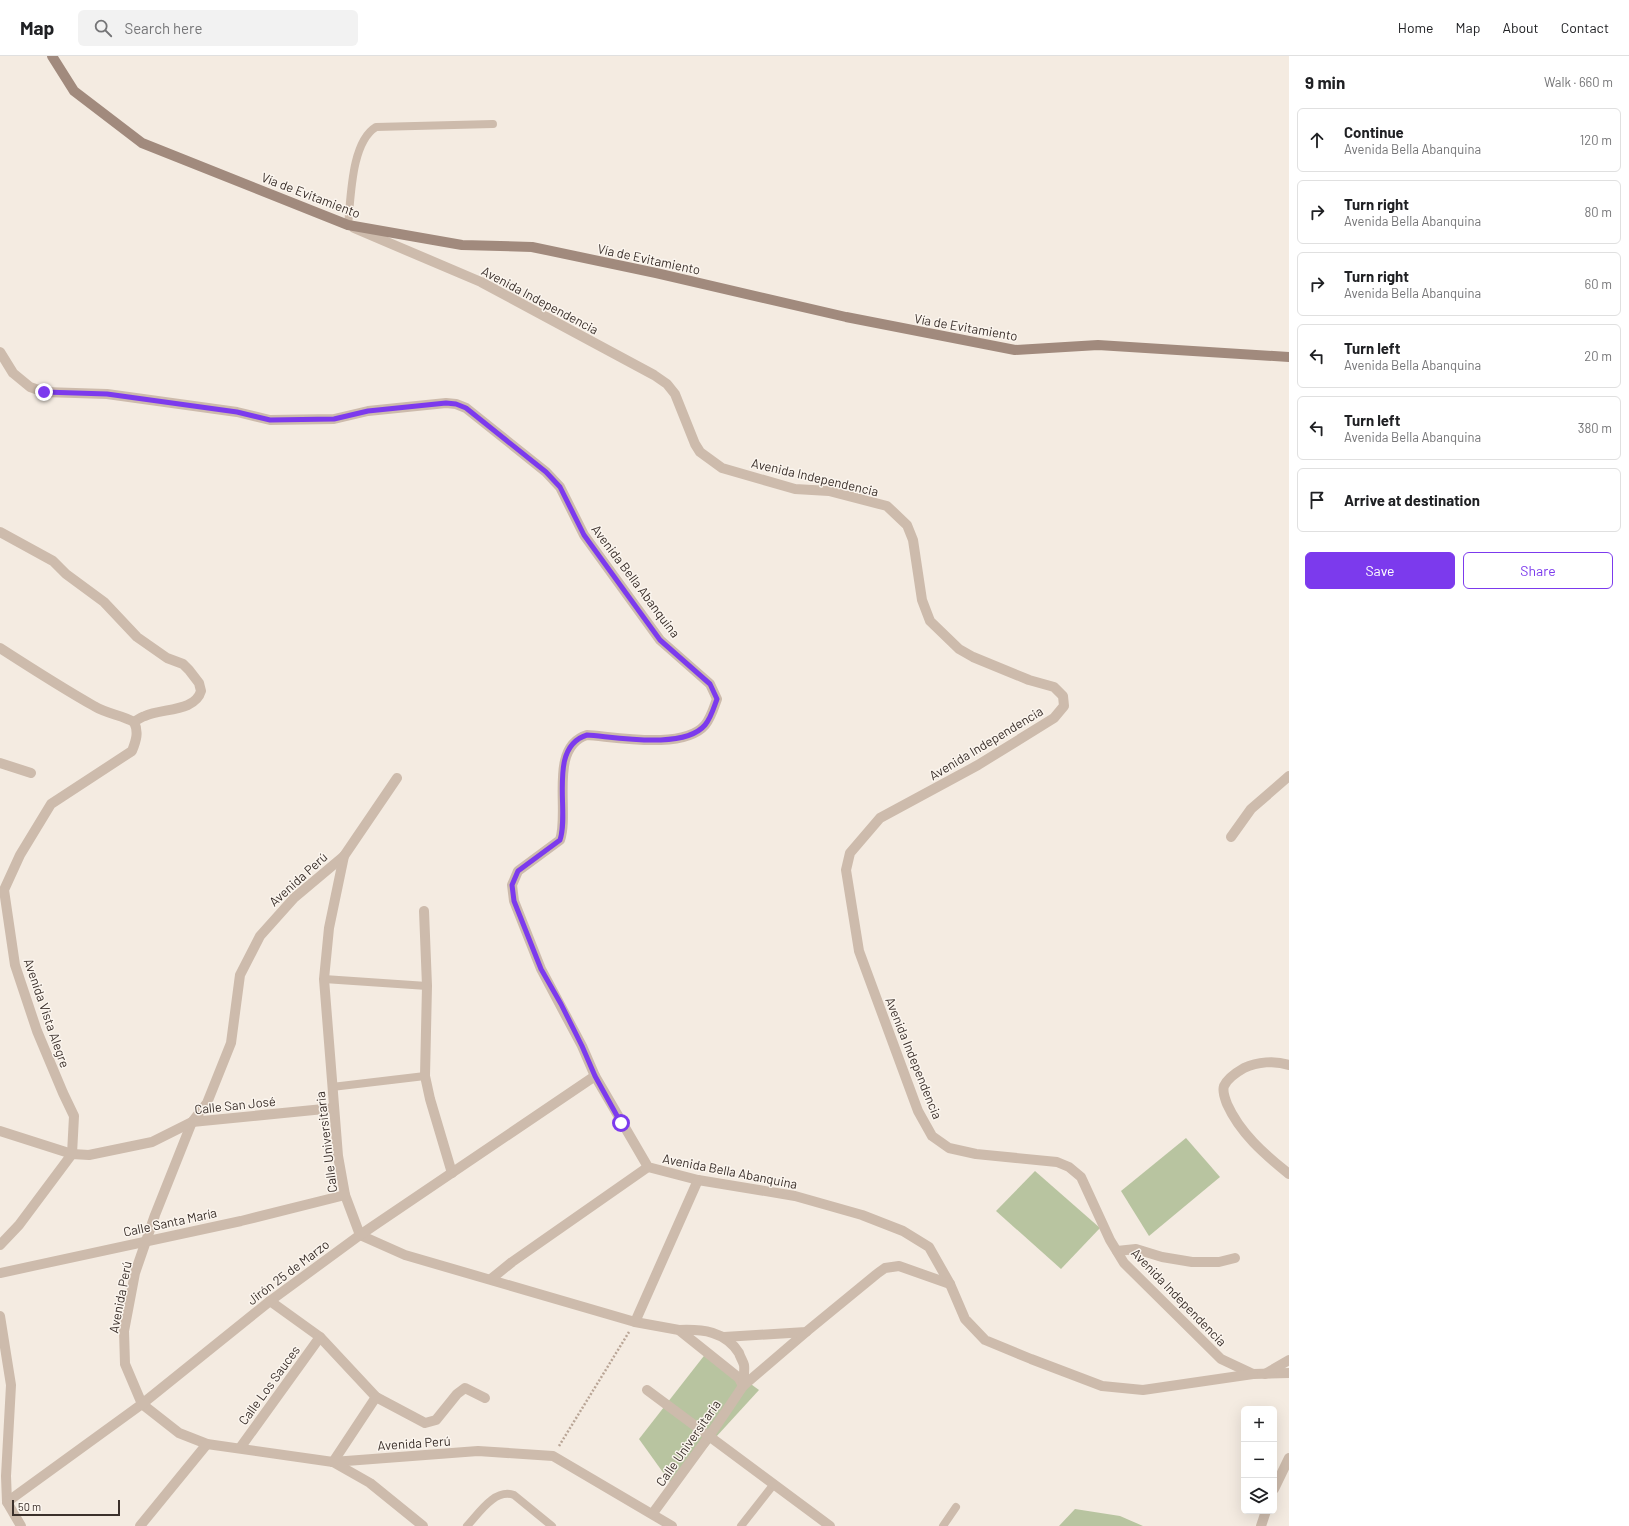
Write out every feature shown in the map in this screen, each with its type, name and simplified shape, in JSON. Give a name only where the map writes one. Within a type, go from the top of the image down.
[{"type":"main road","name":"Vía de Evitamiento","points":[[52,56],[74,91],[142,143],[348,225],[462,245],[532,247],[656,273],[846,317],[1016,350],[1098,345],[1289,357]]},
{"type":"street","name":"Avenida Independencia","points":[[348,225],[481,282],[654,375],[667,384],[675,394],[695,444],[700,452],[722,468],[795,488],[829,490],[887,506],[907,525],[913,540],[922,600],[930,621],[960,649],[973,657],[1029,680],[1054,687],[1063,696],[1064,706],[1054,718],[978,765],[880,818],[850,853],[846,870],[859,951],[918,1111],[932,1136],[949,1148],[976,1154],[1057,1162],[1069,1167],[1081,1177],[1124,1263],[1221,1359],[1253,1374],[1289,1373]]},
{"type":"street","name":"Avenida Bella Abanquina","points":[[0,352],[13,372],[30,387],[44,392],[107,394],[237,412],[270,420],[334,419],[368,411],[433,404],[456,404],[466,408],[546,472],[560,487],[584,535],[660,640],[710,684],[717,699],[705,725],[691,734],[674,738],[645,740],[587,735],[580,737],[573,743],[566,756],[562,792],[563,832],[560,840],[518,871],[512,885],[514,901],[541,969],[582,1046],[595,1076],[648,1167],[698,1180],[795,1196],[862,1215],[903,1231],[929,1247],[950,1284],[965,1320],[984,1340],[1102,1386],[1143,1390],[1253,1374]]},
{"type":"street","points":[[0,532],[54,561],[66,574],[104,602],[137,637],[167,658],[182,664],[194,676],[201,691],[200,697],[190,705],[145,716],[134,722],[128,718],[114,715],[96,707],[0,648]]},
{"type":"street","name":"Avenida Vista Alegre","points":[[72,1154],[74,1116],[37,1031],[15,965],[4,890],[20,855],[51,804],[132,751],[136,742],[137,729],[134,722]]},
{"type":"street","points":[[0,763],[31,773]]},
{"type":"street","points":[[1231,837],[1251,809],[1289,776]]},
{"type":"street","name":"Avenida Perú","points":[[397,778],[344,856],[294,898],[260,936],[240,975],[231,1042],[208,1103],[192,1122],[135,1273],[124,1331],[125,1364],[142,1404],[179,1433],[207,1444],[333,1462],[478,1452],[552,1456],[653,1513],[672,1526]]},
{"type":"street","name":"Calle Universitaria","points":[[344,856],[329,928],[324,979],[338,1156],[345,1195],[360,1235]]},
{"type":"street","points":[[424,911],[427,986],[425,1076],[430,1099],[452,1173]]},
{"type":"street","points":[[1289,1065],[1265,1062],[1246,1068],[1230,1078],[1224,1085],[1223,1091],[1232,1114],[1244,1134],[1289,1174]]},
{"type":"street","name":"Jirón 25 de Marzo","points":[[7,1502],[142,1404],[270,1301],[360,1235],[595,1076]]},
{"type":"street","name":"Calle San José","points":[[0,1131],[72,1154],[89,1155],[152,1142],[192,1122],[334,1108]]},
{"type":"street","points":[[0,1245],[19,1225],[72,1154]]},
{"type":"street","points":[[492,1279],[512,1262],[648,1167]]},
{"type":"street","points":[[635,1322],[698,1180]]},
{"type":"street","name":"Calle Santa María","points":[[0,1273],[241,1221],[345,1195]]},
{"type":"street","points":[[360,1235],[405,1255],[492,1279],[635,1322],[679,1330],[712,1332],[724,1337],[734,1345],[744,1364],[743,1386]]},
{"type":"street","points":[[1117,1251],[1136,1249],[1192,1262],[1219,1262],[1235,1258]]},
{"type":"street","name":"Calle Universitaria","points":[[653,1513],[710,1435],[743,1386],[806,1332],[885,1268],[899,1266],[950,1284]]},
{"type":"street","points":[[270,1301],[320,1337],[376,1397],[425,1423],[436,1420],[457,1394],[465,1388],[484,1398]]},
{"type":"street","points":[[0,1316],[2,1337],[11,1385],[4,1433],[7,1502],[21,1526]]},
{"type":"street","points":[[679,1330],[739,1378],[743,1386]]},
{"type":"street","points":[[724,1337],[800,1334],[806,1332]]},
{"type":"street","name":"Calle Los Sauces","points":[[240,1448],[320,1337]]},
{"type":"street","points":[[1265,1374],[1289,1360]]},
{"type":"street","points":[[647,1390],[710,1435],[830,1526]]},
{"type":"street","points":[[376,1397],[333,1462],[370,1483],[423,1526]]},
{"type":"street","points":[[140,1526],[207,1444]]},
{"type":"street","points":[[1277,1483],[1289,1458]]},
{"type":"street","points":[[1261,1526],[1265,1514]]},
{"type":"lane","points":[[348,225],[357,154],[365,137],[370,131],[376,127],[493,124]]},
{"type":"lane","points":[[324,979],[427,986]]},
{"type":"lane","points":[[332,1087],[425,1076]]},
{"type":"lane","points":[[742,1526],[774,1484]]},
{"type":"lane","points":[[466,1526],[497,1494],[507,1492],[514,1495],[552,1526]]},
{"type":"lane","points":[[943,1526],[956,1507]]},
{"type":"path","points":[[552,1456],[635,1322]]},
{"type":"green space","points":[[1186,1138],[1220,1177],[1149,1236],[1121,1191]]},
{"type":"green space","points":[[1035,1171],[1100,1228],[1061,1269],[996,1211]]},
{"type":"green space","points":[[707,1352],[759,1390],[672,1485],[639,1439]]},
{"type":"green space","points":[[1075,1509],[1120,1516],[1143,1526],[1059,1526]]},
{"type":"route","points":[[44,392],[107,394],[237,412],[270,420],[334,419],[368,411],[433,404],[456,404],[466,408],[546,472],[560,487],[584,535],[660,640],[710,684],[717,699],[705,725],[691,734],[674,738],[645,740],[587,735],[580,737],[573,743],[566,756],[562,792],[563,832],[560,840],[518,871],[512,885],[514,901],[541,969],[561,1004],[595,1076],[621,1123]]}]
